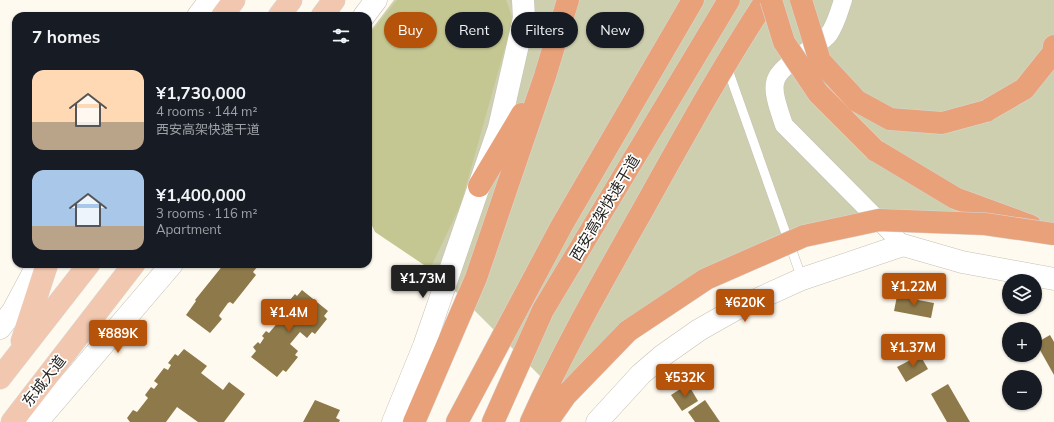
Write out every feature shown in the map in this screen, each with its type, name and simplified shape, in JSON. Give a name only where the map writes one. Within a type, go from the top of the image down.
[{"type":"highway","points":[[414,422],[476,278],[545,76],[568,0]]},
{"type":"highway","points":[[479,186],[545,76],[584,0]]},
{"type":"highway","name":"西安高架快速干道","points":[[457,422],[562,225],[693,0]]},
{"type":"highway","name":"西安高架快速干道","points":[[493,422],[543,310],[729,0]]},
{"type":"highway","points":[[531,422],[551,376],[631,229],[725,63],[766,0]]},
{"type":"highway","points":[[771,0],[784,42],[818,93],[875,150],[955,198],[1051,233]]},
{"type":"highway","points":[[801,0],[820,61],[857,101],[890,119],[942,123],[986,111],[1024,89],[1053,53],[1054,46]]},
{"type":"highway","points":[[547,422],[566,395],[628,332],[706,279],[804,236],[880,220],[985,224],[1051,233]]},
{"type":"main road","points":[[225,12],[234,0]]},
{"type":"main road","points":[[282,12],[291,0]]},
{"type":"main road","points":[[325,12],[334,0]]},
{"type":"main road","points":[[17,357],[46,268]]},
{"type":"main road","points":[[0,378],[86,268]]},
{"type":"main road","name":"东城大道","points":[[12,422],[131,268]]},
{"type":"street","points":[[201,12],[210,0]]},
{"type":"street","points":[[367,12],[376,0]]},
{"type":"street","points":[[393,422],[424,346],[499,128],[524,18],[523,0]]},
{"type":"street","points":[[843,0],[837,18],[828,35],[781,70],[774,85],[775,99],[784,125],[903,245],[962,262],[1054,279]]},
{"type":"street","points":[[597,422],[642,374],[699,330],[736,309],[802,279],[903,245]]},
{"type":"street","points":[[0,328],[13,311],[36,268]]},
{"type":"street","points":[[37,422],[169,268]]},
{"type":"lane","points":[[725,63],[802,279]]},
{"type":"green space","points":[[394,0],[1054,0],[1054,227],[985,224],[804,236],[628,331],[553,389],[372,210],[372,29],[384,13],[384,48],[437,48],[437,12],[385,12]]},
{"type":"green space","points":[[397,0],[506,0],[511,14],[511,26],[461,204],[430,269],[375,232],[372,226],[372,31],[384,16],[384,48],[437,48],[437,12],[387,12]]},
{"type":"building","points":[[221,268],[256,268],[253,272],[256,275],[233,304],[230,302],[228,303],[219,316],[222,319],[210,333],[186,315],[196,301],[195,300]]},
{"type":"building","points":[[302,290],[328,311],[324,316],[327,319],[315,334],[312,332],[307,338],[300,332],[290,344],[298,351],[295,355],[298,357],[286,372],[283,370],[277,377],[251,357],[256,351],[253,347],[258,342],[260,344],[264,338],[262,336],[266,331],[269,333],[285,314],[281,311],[286,305],[288,307],[292,301],[290,300],[295,294],[297,296]]},
{"type":"building","points":[[897,296],[934,303],[931,318],[894,311]]},
{"type":"building","points":[[1050,335],[1054,342],[1054,375],[1042,354],[1042,340]]},
{"type":"building","points":[[184,349],[207,366],[201,373],[223,390],[229,382],[245,394],[224,422],[198,422],[177,407],[166,422],[130,422],[127,418],[133,410],[137,412],[148,398],[145,395],[151,387],[154,389],[158,384],[154,381],[164,368],[168,370],[171,365],[168,363],[175,354],[178,356]]},
{"type":"building","points":[[920,355],[928,369],[906,382],[897,367]]},
{"type":"building","points":[[688,384],[698,401],[682,411],[671,395]]},
{"type":"building","points":[[948,384],[970,422],[947,422],[931,394]]},
{"type":"building","points":[[315,400],[340,410],[336,418],[340,420],[339,422],[303,422]]},
{"type":"building","points":[[705,400],[720,422],[695,422],[688,412]]}]
